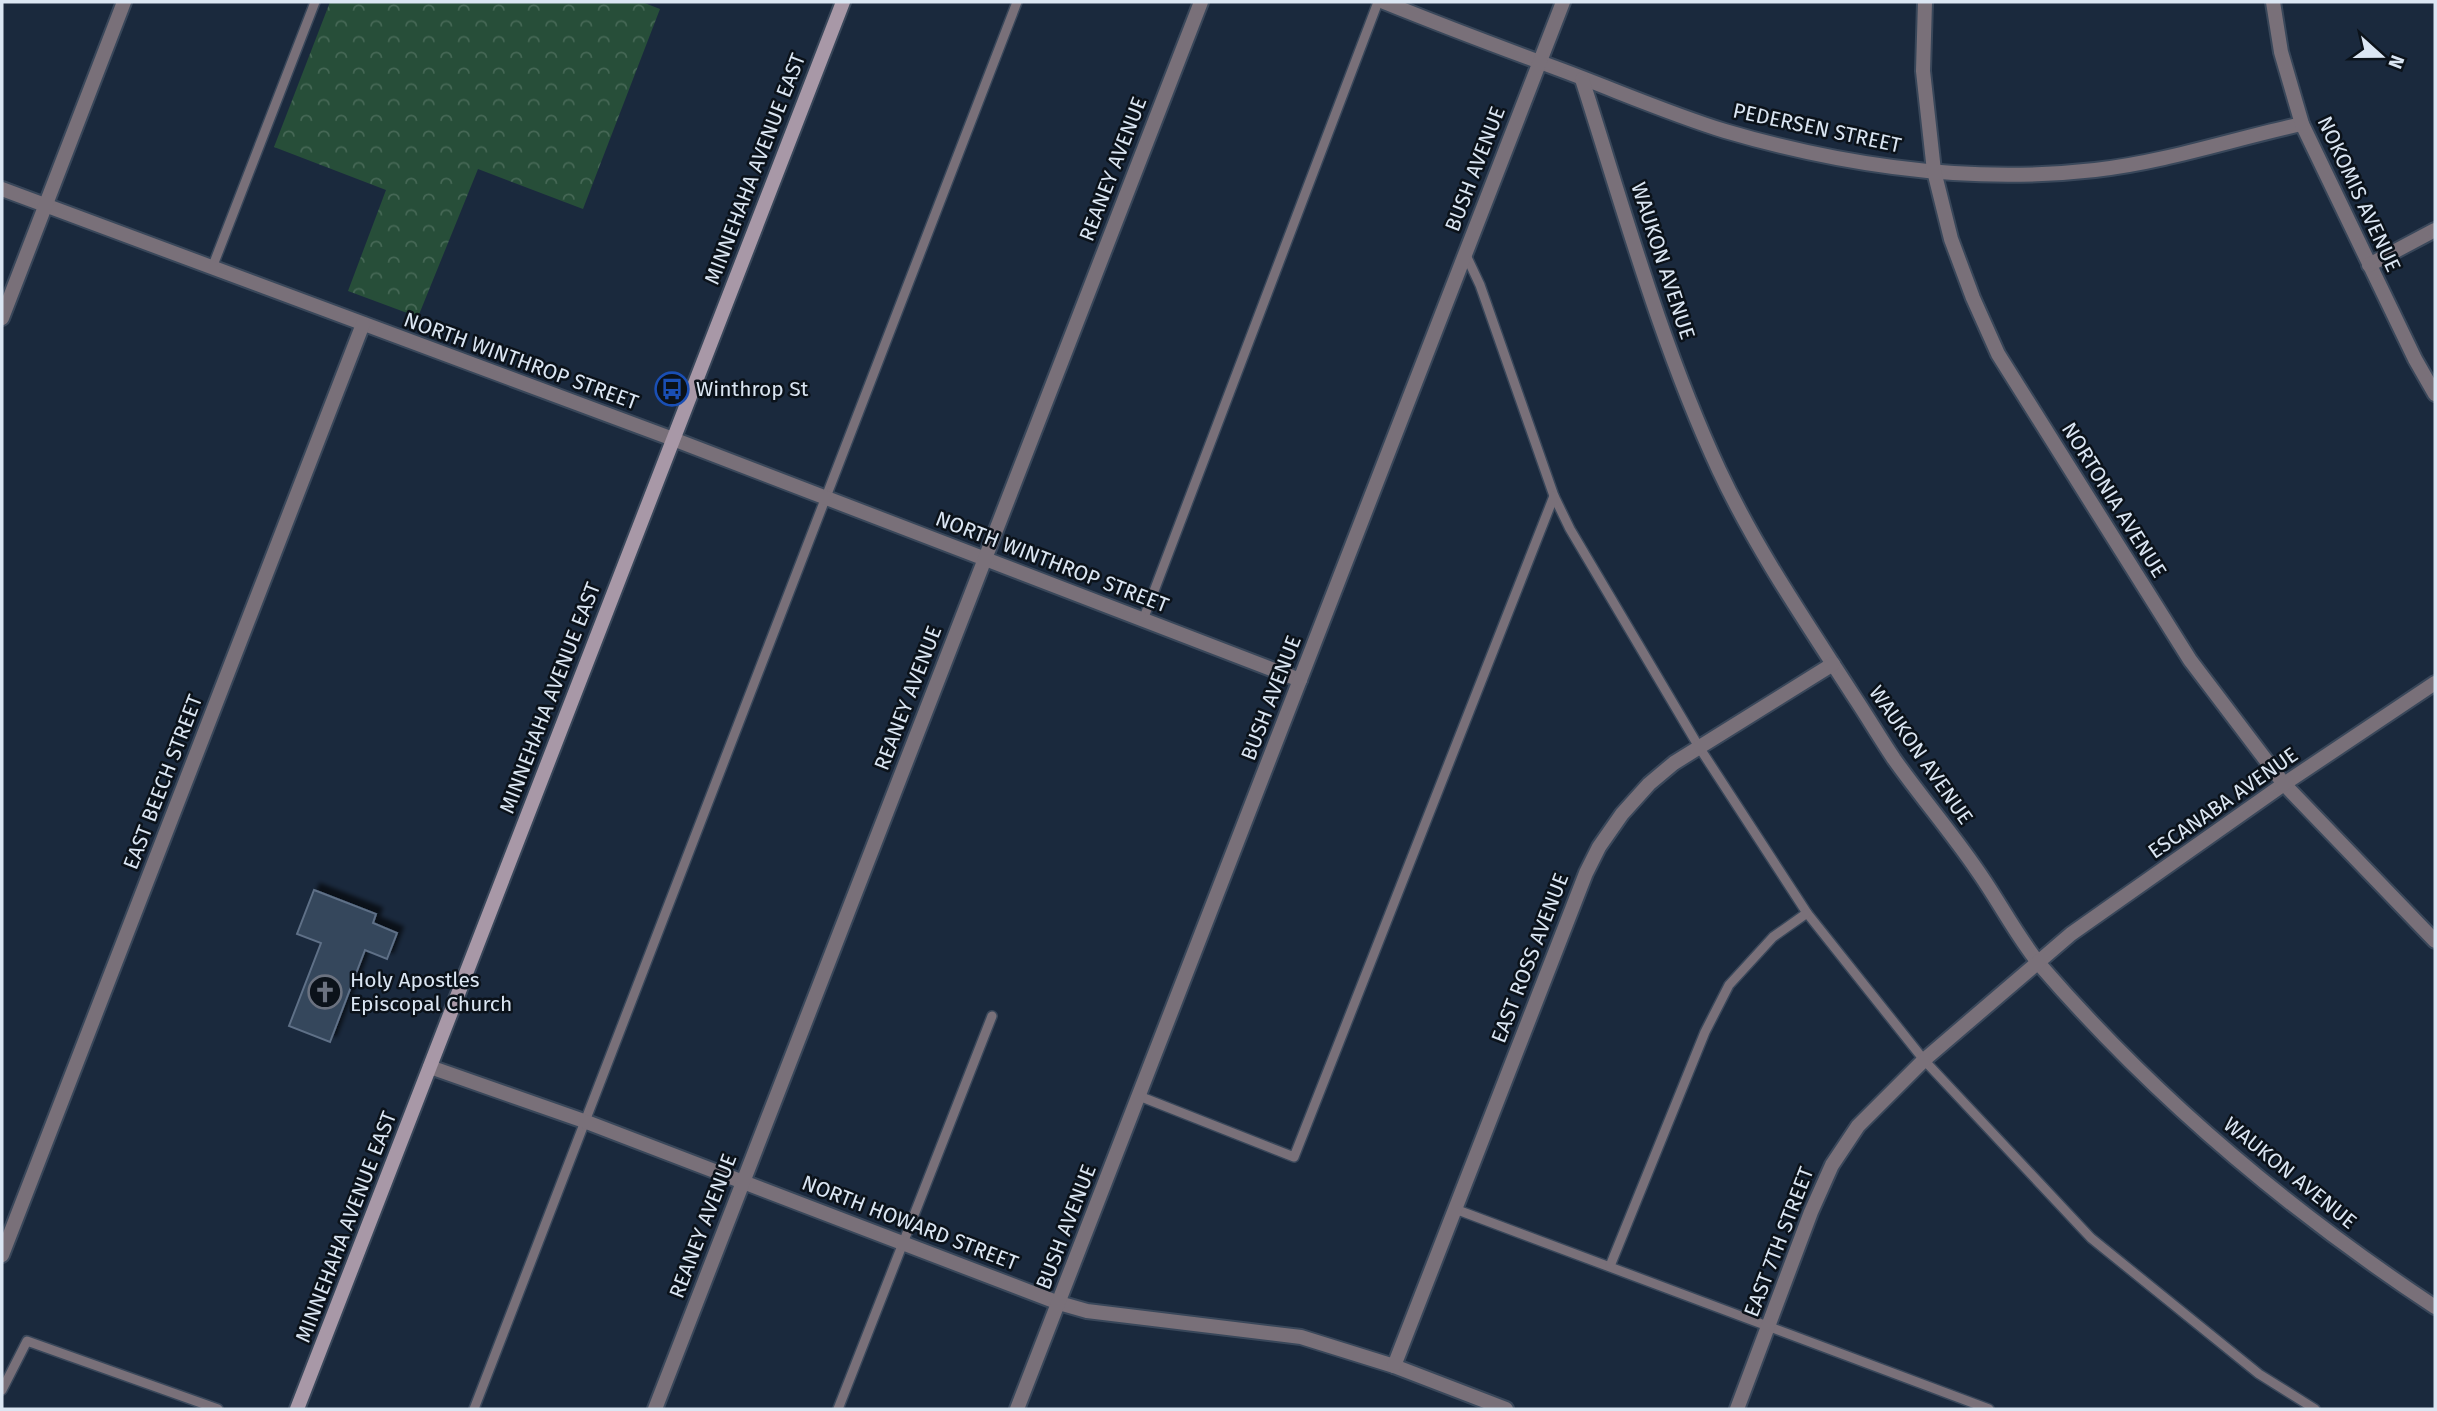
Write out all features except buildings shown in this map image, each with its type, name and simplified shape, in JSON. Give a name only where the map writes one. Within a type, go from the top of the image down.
[{"type":"main road","name":"MINNEHAHA AVENUE EAST","points":[[297,1409],[843,2]]},
{"type":"street","points":[[2,318],[124,2]]},
{"type":"street","name":"REANEY AVENUE","points":[[655,1409],[1201,2]]},
{"type":"street","name":"PEDERSEN STREET","points":[[1384,2],[1725,131],[1801,151],[1863,163],[1934,171],[2025,175],[2096,170],[2206,149],[2302,124]]},
{"type":"street","name":"BUSH AVENUE","points":[[1017,1409],[1563,2]]},
{"type":"street","name":"NORTONIA AVENUE","points":[[1925,2],[1923,71],[1934,171],[1951,239],[1998,354],[2190,660],[2284,784],[2435,941]]},
{"type":"street","name":"NOKOMIS AVENUE","points":[[2273,2],[2281,52],[2302,124],[2415,359],[2435,394]]},
{"type":"street","name":"WAUKON AVENUE","points":[[1582,79],[1668,347],[1721,475],[1763,554],[1895,760],[1977,870],[2038,962],[2126,1057],[2208,1134],[2291,1204],[2379,1270],[2435,1307]]},
{"type":"street","name":"NORTH WINTHROP STREET","points":[[2,188],[673,439],[1300,680]]},
{"type":"street","points":[[2369,265],[2435,230]]},
{"type":"street","name":"EAST BEECH STREET","points":[[2,1255],[363,324]]},
{"type":"street","name":"EAST ROSS AVENUE","points":[[1394,1366],[1586,873],[1599,848],[1622,814],[1649,784],[1674,763],[1833,664]]},
{"type":"street","name":"ESCANABA AVENUE","points":[[2038,962],[2071,934],[2284,784],[2435,683]]},
{"type":"street","name":"EAST 7TH STREET","points":[[1737,1409],[1811,1212],[1832,1165],[1857,1126],[1924,1060],[2038,962]]},
{"type":"street","name":"NORTH HOWARD STREET","points":[[430,1067],[584,1121],[1059,1303],[1087,1311],[1301,1337],[1394,1366],[1506,1409]]},
{"type":"lane","points":[[212,268],[315,2]]},
{"type":"lane","points":[[474,1409],[1017,2]]},
{"type":"lane","points":[[1143,620],[1378,2]]},
{"type":"lane","points":[[1465,253],[1480,285],[1555,496],[1570,529],[1699,747],[1807,913],[1924,1060],[2091,1238],[2259,1374],[2315,1409]]},
{"type":"lane","points":[[1139,1096],[1294,1157],[1555,496]]},
{"type":"lane","points":[[1610,1266],[1705,1032],[1729,985],[1773,937],[1807,913]]},
{"type":"lane","points":[[838,1409],[992,1016]]},
{"type":"lane","points":[[1455,1209],[1989,1409]]},
{"type":"lane","points":[[2,1390],[27,1341],[218,1409]]},
{"type":"green space","points":[[330,2],[642,2],[660,9],[583,209],[478,169],[418,317],[348,291],[386,190],[274,147]]},
{"type":"place","name":"Winthrop St","points":[[672,389]]},
{"type":"place","name":"Holy Apostles Episcopal Church","points":[[325,992]]}]
